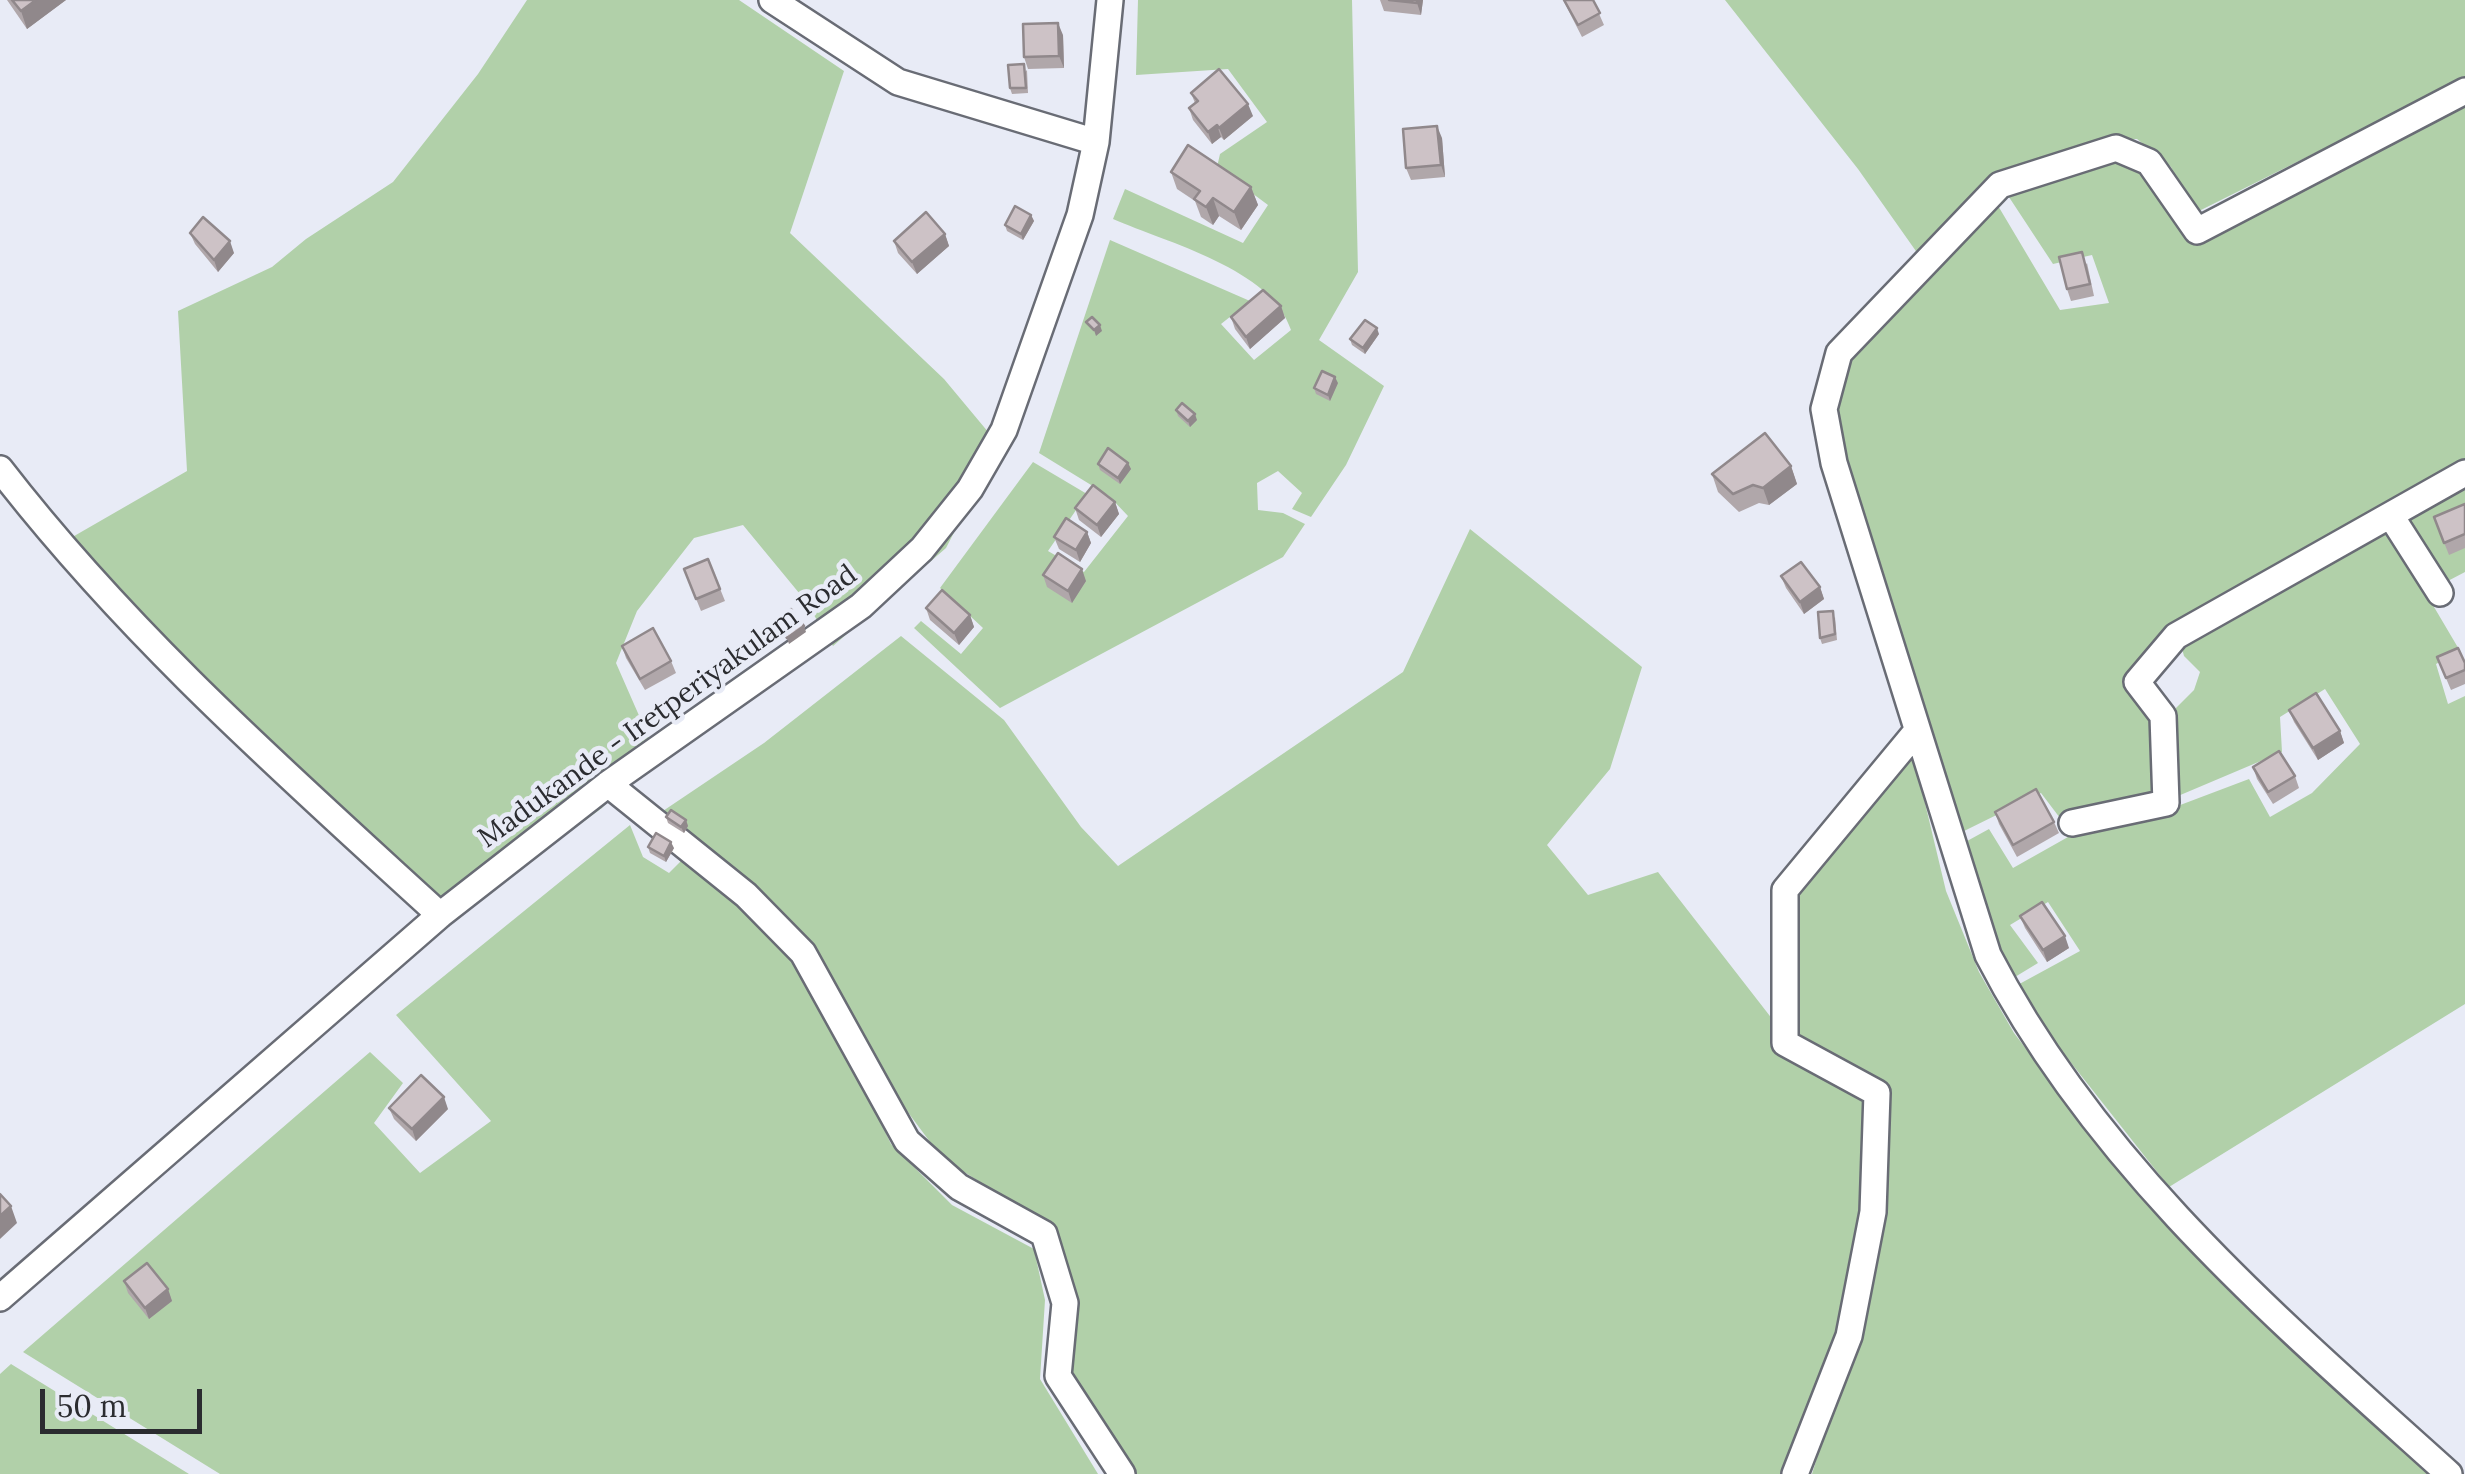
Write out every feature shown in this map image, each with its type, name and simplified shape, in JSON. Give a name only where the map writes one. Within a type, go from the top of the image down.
[{"type":"street","points":[[772,0],[898,82],[1096,142]]},
{"type":"street","name":"Madukande - Iretperiyakulam Road","points":[[0,1298],[440,915],[608,784],[861,606],[922,549],[970,489],[1004,430],[1080,215],[1096,142],[1110,0]]},
{"type":"street","points":[[2450,1474],[2254,1299],[2146,1186],[2018,1014],[1988,955],[1916,732],[1834,464],[1824,409],[1840,353],[2000,186],[2116,148],[2149,162],[2197,232],[2465,91]]},
{"type":"street","points":[[0,469],[64,552],[178,674],[440,915]]},
{"type":"street","points":[[2072,823],[2166,803],[2163,716],[2137,682],[2176,636],[2465,473]]},
{"type":"street","points":[[2391,516],[2440,593]]},
{"type":"street","points":[[1795,1474],[1848,1336],[1873,1212],[1876,1093],[1785,1043],[1785,890],[1916,732]]},
{"type":"street","points":[[608,784],[746,895],[803,953],[908,1141],[959,1187],[1044,1234],[1065,1302],[1058,1376],[1122,1474]]},
{"type":"green space","points":[[527,0],[739,0],[844,71],[790,233],[944,379],[999,445],[946,548],[833,646],[804,599],[743,525],[694,538],[637,611],[616,663],[655,752],[602,808],[454,917],[233,713],[69,539],[187,471],[178,311],[272,267],[306,239],[393,182],[478,74]]},
{"type":"green space","points":[[1138,0],[1352,0],[1358,272],[1319,340],[1384,386],[1346,465],[1311,517],[1292,509],[1302,493],[1278,471],[1257,483],[1258,510],[1283,513],[1305,524],[1283,557],[1000,708],[914,628],[921,621],[961,654],[983,628],[940,588],[1033,462],[1087,494],[1048,551],[1084,572],[1128,516],[1109,496],[1039,453],[1110,240],[1250,301],[1221,324],[1254,360],[1291,330],[1280,309],[1241,274],[1113,219],[1125,189],[1243,243],[1268,205],[1217,167],[1220,154],[1267,122],[1228,69],[1136,75]]},
{"type":"green space","points":[[1725,0],[2465,0],[2465,78],[2195,213],[2171,167],[2137,139],[2072,149],[2043,159],[1991,191],[1918,254],[1858,169]]},
{"type":"green space","points":[[2465,99],[2465,461],[2166,628],[2129,687],[2154,718],[2158,795],[2060,818],[2041,793],[1956,835],[1844,463],[1834,415],[1850,355],[1994,199],[2060,310],[2109,303],[2092,255],[2053,264],[2005,191],[2115,157],[2145,171],[2201,245]]},
{"type":"green space","points":[[2465,486],[2465,572],[2444,583],[2403,521]]},
{"type":"green space","points":[[1470,529],[1642,667],[1610,769],[1547,845],[1588,895],[1658,872],[1773,1020],[1867,1097],[1863,1214],[1838,1328],[1780,1474],[1132,1474],[1066,1372],[1048,1225],[942,1158],[904,1107],[840,998],[708,860],[688,831],[657,815],[764,743],[901,636],[1004,720],[1081,827],[1118,866],[1403,672]]},
{"type":"green space","points":[[2388,529],[2460,651],[2436,664],[2448,704],[2465,696],[2465,1004],[2169,1187],[2012,988],[2080,951],[2048,902],[2010,925],[2038,963],[2010,980],[1958,846],[1989,829],[2013,868],[2068,837],[2167,810],[2249,779],[2270,817],[2312,793],[2360,744],[2325,689],[2280,717],[2282,752],[2178,796],[2169,715],[2194,690],[2200,672],[2184,656],[2181,645]]},
{"type":"green space","points":[[1913,753],[1946,891],[1979,972],[2014,1033],[2136,1193],[2243,1305],[2430,1474],[1812,1474],[1832,1409],[1860,1347],[1885,1224],[1887,1084],[1796,1039],[1796,894]]},
{"type":"green space","points":[[630,825],[643,857],[669,873],[685,857],[801,956],[891,1144],[952,1205],[1034,1249],[1045,1300],[1040,1379],[1098,1474],[220,1474],[23,1352],[370,1052],[403,1083],[374,1123],[420,1173],[491,1121],[396,1015]]},
{"type":"green space","points":[[11,1364],[189,1474],[0,1474],[0,1374]]},
{"type":"building","points":[[12,0],[36,0],[21,11]]},
{"type":"building","points":[[1564,0],[1593,0],[1600,13],[1578,25]]},
{"type":"building","points":[[1058,23],[1059,56],[1024,57],[1023,24]]},
{"type":"building","points":[[1024,64],[1026,88],[1010,88],[1008,65]]},
{"type":"building","points":[[1219,69],[1248,104],[1219,128],[1217,125],[1208,132],[1189,108],[1198,101],[1191,93]]},
{"type":"building","points":[[1437,126],[1441,165],[1406,168],[1403,129]]},
{"type":"building","points":[[1188,145],[1251,187],[1234,212],[1213,198],[1206,207],[1194,199],[1200,191],[1171,172]]},
{"type":"building","points":[[1015,206],[1031,215],[1021,234],[1005,225]]},
{"type":"building","points":[[926,212],[945,234],[912,262],[894,241]]},
{"type":"building","points":[[203,217],[230,241],[214,260],[190,233]]},
{"type":"building","points":[[2082,252],[2090,284],[2067,289],[2059,257]]},
{"type":"building","points":[[1263,290],[1281,306],[1246,337],[1231,317]]},
{"type":"building","points":[[1092,317],[1100,325],[1094,330],[1086,322]]},
{"type":"building","points":[[1365,320],[1377,328],[1363,348],[1350,339]]},
{"type":"building","points":[[1322,371],[1335,377],[1328,395],[1314,388]]},
{"type":"building","points":[[1182,403],[1195,414],[1188,421],[1176,410]]},
{"type":"building","points":[[1765,433],[1791,466],[1763,488],[1753,485],[1733,494],[1712,474]]},
{"type":"building","points":[[1108,448],[1128,463],[1118,478],[1098,464]]},
{"type":"building","points":[[1093,485],[1115,502],[1097,525],[1075,508]]},
{"type":"building","points":[[2465,504],[2465,534],[2444,543],[2434,517]]},
{"type":"building","points":[[1066,518],[1087,532],[1076,550],[1054,537]]},
{"type":"building","points":[[1058,553],[1082,569],[1068,591],[1043,575]]},
{"type":"building","points":[[708,559],[720,589],[696,599],[684,569]]},
{"type":"building","points":[[1801,562],[1820,587],[1800,602],[1781,576]]},
{"type":"building","points":[[942,590],[970,615],[954,633],[926,608]]},
{"type":"building","points":[[791,609],[804,626],[787,638],[774,621]]},
{"type":"building","points":[[1833,611],[1835,634],[1820,638],[1818,612]]},
{"type":"building","points":[[653,628],[671,661],[640,679],[622,646]]},
{"type":"building","points":[[2458,648],[2465,670],[2446,678],[2437,657]]},
{"type":"building","points":[[2316,693],[2340,731],[2313,748],[2289,710]]},
{"type":"building","points":[[2279,751],[2295,776],[2268,792],[2253,767]]},
{"type":"building","points":[[2036,789],[2054,822],[2013,845],[1995,812]]},
{"type":"building","points":[[671,810],[686,820],[681,827],[666,817]]},
{"type":"building","points":[[656,833],[671,842],[664,856],[648,847]]},
{"type":"building","points":[[2042,902],[2065,936],[2043,950],[2020,916]]},
{"type":"building","points":[[421,1075],[444,1097],[412,1129],[389,1108]]},
{"type":"building","points":[[0,1194],[11,1206],[0,1216]]},
{"type":"building","points":[[147,1263],[168,1289],[145,1308],[124,1281]]}]
